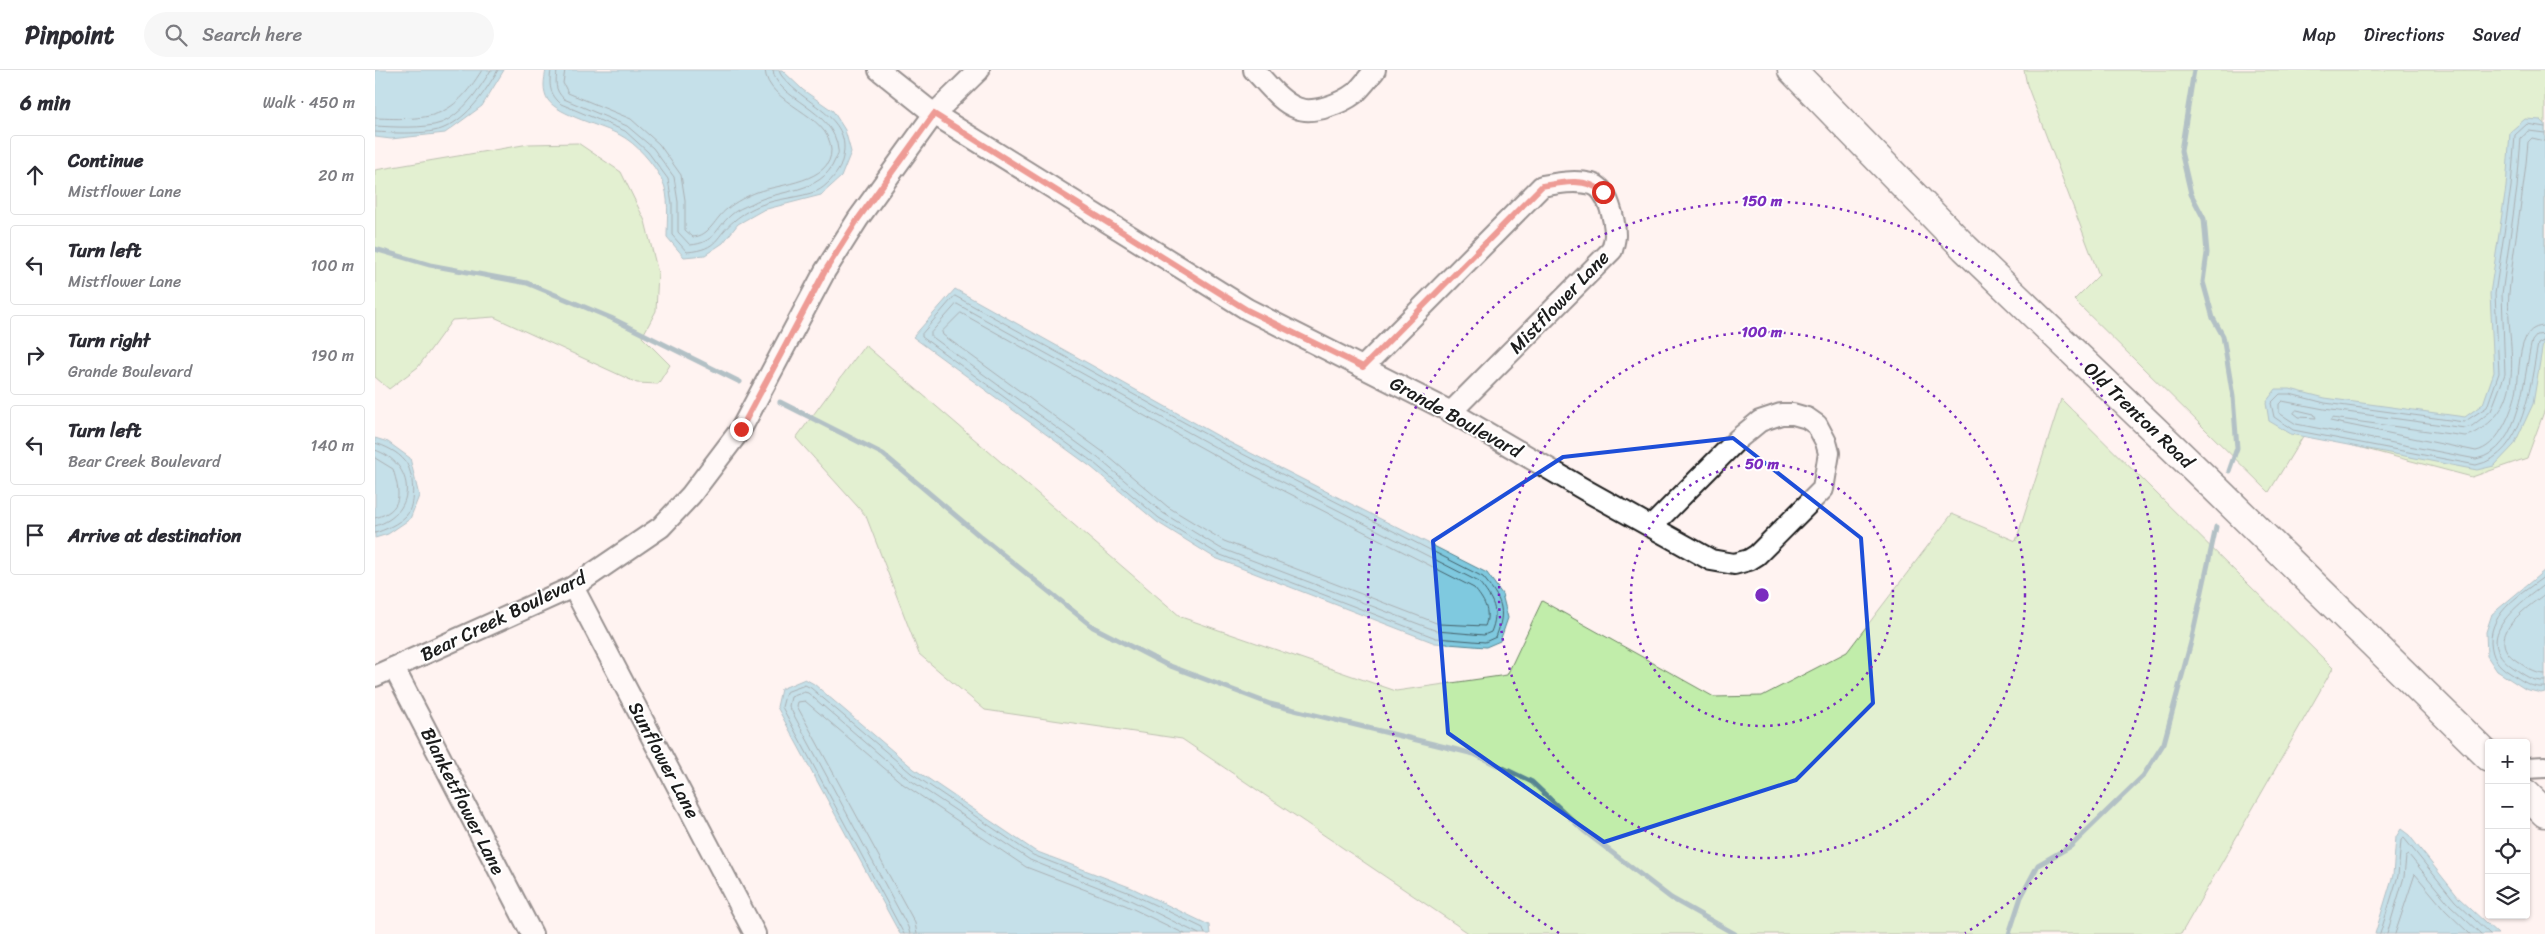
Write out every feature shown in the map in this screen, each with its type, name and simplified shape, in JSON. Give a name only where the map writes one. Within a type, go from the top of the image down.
[{"type":"main road","name":"Old Trenton Road","points":[[1792,70],[1965,248],[2485,752]]},
{"type":"main road","points":[[2530,798],[2545,813]]},
{"type":"street","name":"Grande Boulevard","points":[[879,70],[934,114],[1247,310],[1451,412],[1651,527],[1711,560],[1734,564],[1757,556],[1823,489],[1829,453],[1826,442],[1817,425],[1807,418],[1793,414],[1781,414],[1760,420],[1651,527]]},
{"type":"street","name":"Bear Creek Boulevard","points":[[375,676],[573,586],[661,528],[691,495],[741,429],[829,263],[858,219],[934,114],[979,70]]},
{"type":"street","points":[[1254,70],[1297,109],[1313,109],[1337,102],[1354,93],[1375,70]]},
{"type":"street","name":"Mistflower Lane","points":[[1363,367],[1542,186],[1562,182],[1594,184],[1603,192],[1612,217],[1615,235],[1612,250],[1451,412]]},
{"type":"street","name":"Sunflower Lane","points":[[573,586],[755,934]]},
{"type":"street","name":"Blanketflower Lane","points":[[394,668],[532,934]]},
{"type":"street","points":[[2530,768],[2545,767]]},
{"type":"highlighted area","points":[[1733,438],[1861,538],[1873,703],[1796,780],[1604,842],[1448,733],[1433,541],[1563,457]]},
{"type":"green space","points":[[2024,70],[2545,70],[2545,409],[2527,458],[2472,477],[2305,433],[2269,492],[2074,300],[2099,275],[2027,85]]},
{"type":"green space","points":[[578,143],[621,172],[645,221],[658,273],[656,311],[642,337],[670,365],[658,384],[637,383],[494,317],[452,320],[418,367],[389,389],[375,377],[375,170],[529,144]]},
{"type":"green space","points":[[865,345],[1181,617],[1396,691],[1507,675],[1542,601],[1714,697],[1762,696],[1847,652],[1952,514],[2016,541],[2061,399],[2333,668],[2181,934],[1470,934],[1182,739],[985,710],[919,654],[866,516],[796,438]]},
{"type":"water","points":[[375,70],[504,70],[482,106],[445,133],[391,139],[375,137]]},
{"type":"water","points":[[546,70],[782,70],[803,90],[833,111],[845,130],[851,152],[841,177],[821,195],[763,210],[738,224],[723,243],[705,255],[684,257],[667,237],[665,186],[654,167],[644,154],[620,135],[561,111],[553,105],[548,100],[544,89]]},
{"type":"water","points":[[2525,119],[2541,120],[2545,124],[2545,331],[2533,404],[2514,445],[2494,466],[2477,470],[2291,434],[2269,421],[2266,402],[2276,389],[2290,389],[2325,398],[2465,417],[2483,404],[2494,372],[2490,294],[2506,187],[2510,132]]},
{"type":"water","points":[[955,289],[1229,442],[1487,573],[1502,594],[1508,618],[1500,641],[1486,647],[1435,643],[1215,558],[1157,522],[1091,467],[913,337]]},
{"type":"water","points":[[375,438],[388,442],[410,458],[419,496],[410,519],[388,534],[375,538]]},
{"type":"water","points":[[2545,570],[2545,692],[2541,693],[2525,689],[2497,671],[2487,656],[2486,632],[2492,614]]},
{"type":"water","points":[[805,679],[814,684],[914,769],[1035,851],[1132,888],[1209,925],[1210,934],[900,934],[777,707],[781,689]]},
{"type":"water","points":[[2401,829],[2409,835],[2459,898],[2498,934],[2375,934],[2393,875],[2396,837]]},
{"type":"waterway","points":[[2194,70],[2181,151],[2191,194],[2204,219],[2207,253],[2203,282],[2213,318],[2223,336],[2233,397],[2237,448],[2229,471]]},
{"type":"waterway","points":[[375,249],[430,265],[527,283],[611,318],[740,382]]},
{"type":"waterway","points":[[780,402],[883,454],[981,537],[1093,627],[1165,664],[1270,704],[1474,754],[1532,782],[1584,831],[1671,898],[1735,934]]},
{"type":"waterway","points":[[2009,934],[2021,897],[2038,865],[2071,846],[2143,776],[2164,743],[2191,642],[2216,527]]},
{"type":"route","points":[[741,429],[825,271],[858,219],[934,114],[1247,310],[1363,367],[1542,186],[1562,182],[1578,182],[1594,184],[1603,192]]}]
